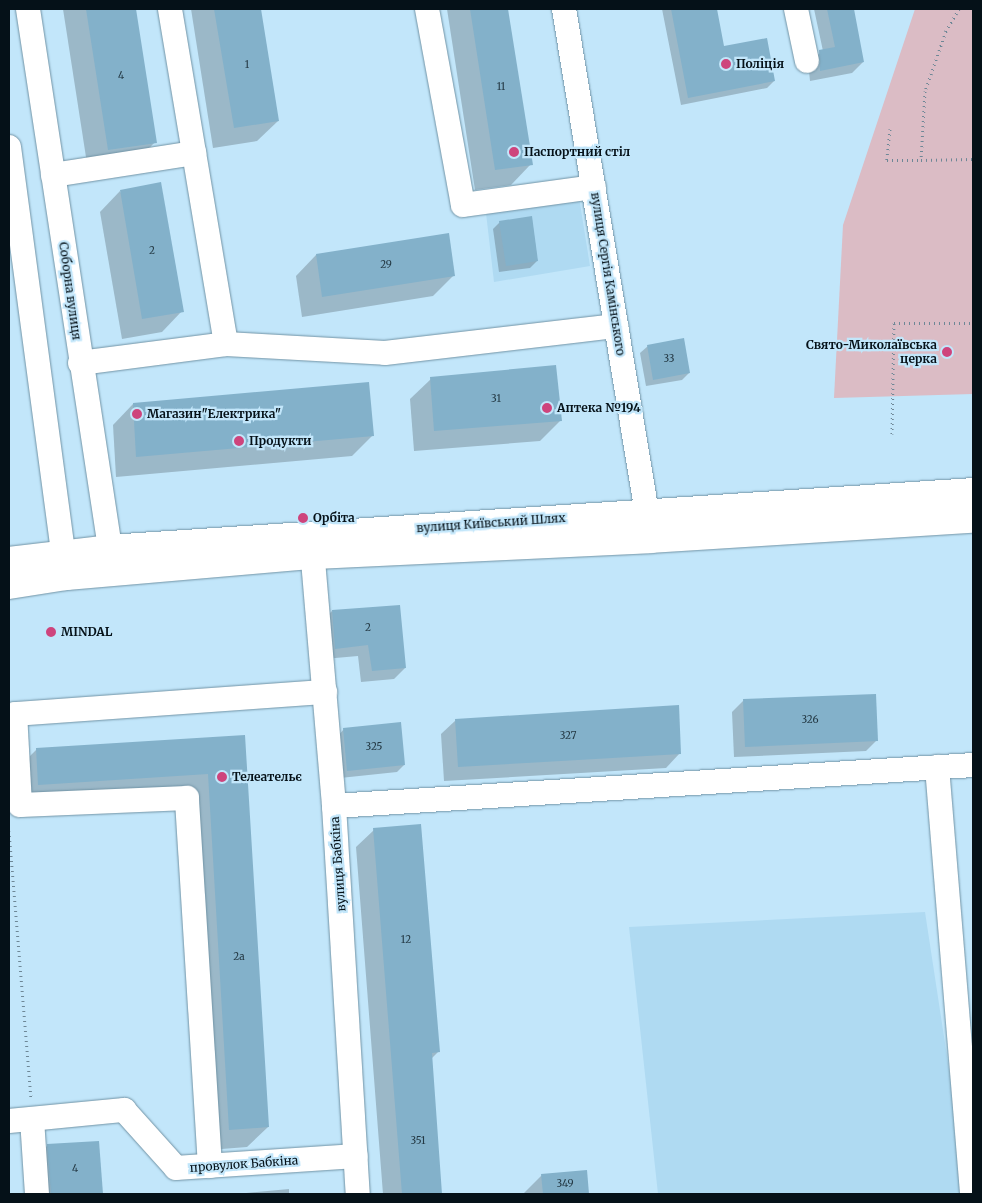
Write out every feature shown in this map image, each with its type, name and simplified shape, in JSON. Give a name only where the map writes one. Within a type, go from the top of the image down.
[{"type":"highway","name":"вулиця Київський Шлях","points":[[9,562],[65,564],[111,561],[312,545],[647,512],[973,492]]},
{"type":"highway","name":"вулиця Київський Шлях","points":[[312,545],[651,539],[973,519]]},
{"type":"highway","name":"вулиця Київський Шлях","points":[[9,585],[65,564]]},
{"type":"street","name":"Соборна вулиця","points":[[28,9],[111,561]]},
{"type":"street","points":[[170,9],[226,344]]},
{"type":"street","points":[[427,9],[463,205],[594,187]]},
{"type":"street","name":"вулиця Сергія Камінського","points":[[564,9],[651,539]]},
{"type":"street","points":[[796,9],[807,61]]},
{"type":"street","points":[[53,175],[194,153]]},
{"type":"street","points":[[9,155],[65,564]]},
{"type":"street","points":[[80,363],[226,344],[385,353],[616,326]]},
{"type":"street","name":"вулиця Бабкіна","points":[[312,545],[334,806],[358,1194]]},
{"type":"street","points":[[210,1166],[187,798],[20,805],[12,714],[325,692]]},
{"type":"street","points":[[334,806],[973,765]]},
{"type":"street","points":[[937,767],[972,1194]]},
{"type":"street","name":"провулок Бабкіна","points":[[9,1121],[124,1110],[176,1168],[356,1156]]},
{"type":"street","points":[[32,1119],[37,1194]]},
{"type":"path","points":[[921,160],[925,91],[946,31],[959,9]]},
{"type":"path","points":[[890,128],[887,160],[973,159]]},
{"type":"path","points":[[892,434],[894,323],[973,323]]},
{"type":"path","points":[[9,831],[32,1119]]},
{"type":"shaded area","points":[[915,9],[973,9],[973,394],[834,398],[843,225]]},
{"type":"shaded area","points":[[579,197],[590,266],[494,282],[486,213]]},
{"type":"shaded area","points":[[925,912],[950,1076],[973,1076],[973,1194],[658,1194],[629,927]]},
{"type":"building","points":[[86,9],[136,9],[157,143],[108,150]]},
{"type":"building","points":[[214,9],[261,9],[279,121],[234,128]]},
{"type":"building","points":[[470,9],[508,9],[533,165],[495,170]]},
{"type":"building","name":"Поліція","points":[[671,9],[717,9],[724,46],[767,38],[775,81],[688,98]]},
{"type":"building","points":[[827,9],[854,9],[864,62],[820,71],[819,50],[835,47]]},
{"type":"building","points":[[161,182],[184,312],[142,319],[120,190]]},
{"type":"building","points":[[532,216],[538,261],[506,266],[499,221]]},
{"type":"building","points":[[449,233],[455,276],[322,297],[316,254]]},
{"type":"building","points":[[684,338],[690,373],[653,380],[647,345]]},
{"type":"building","points":[[556,365],[562,421],[434,431],[430,377]]},
{"type":"building","points":[[369,382],[374,436],[136,457],[133,403]]},
{"type":"building","points":[[400,605],[406,668],[372,671],[368,645],[335,649],[332,610]]},
{"type":"building","points":[[876,694],[878,741],[745,747],[743,699]]},
{"type":"building","points":[[679,705],[681,754],[458,767],[455,719]]},
{"type":"building","points":[[401,722],[405,765],[347,771],[343,728]]},
{"type":"building","points":[[245,735],[269,1127],[229,1130],[208,774],[38,785],[36,748]]},
{"type":"building","points":[[421,824],[440,1052],[432,1053],[442,1194],[402,1194],[373,828]]},
{"type":"building","points":[[99,1141],[103,1194],[51,1194],[47,1144]]},
{"type":"building","points":[[587,1170],[589,1194],[543,1194],[541,1174]]},
{"type":"place","name":"Поліція","points":[[726,64]]},
{"type":"place","name":"Паспортний стіл","points":[[514,152]]},
{"type":"place","name":"Свято-Миколаївська церка","points":[[947,352]]},
{"type":"place","name":"Аптека №194","points":[[547,408]]},
{"type":"place","name":"Магазин\"Електрика\"","points":[[137,414]]},
{"type":"place","name":"Продукти","points":[[239,441]]},
{"type":"place","name":"Орбіта","points":[[303,518]]},
{"type":"place","name":"MINDAL","points":[[51,632]]},
{"type":"place","name":"Телеательє","points":[[222,777]]}]
